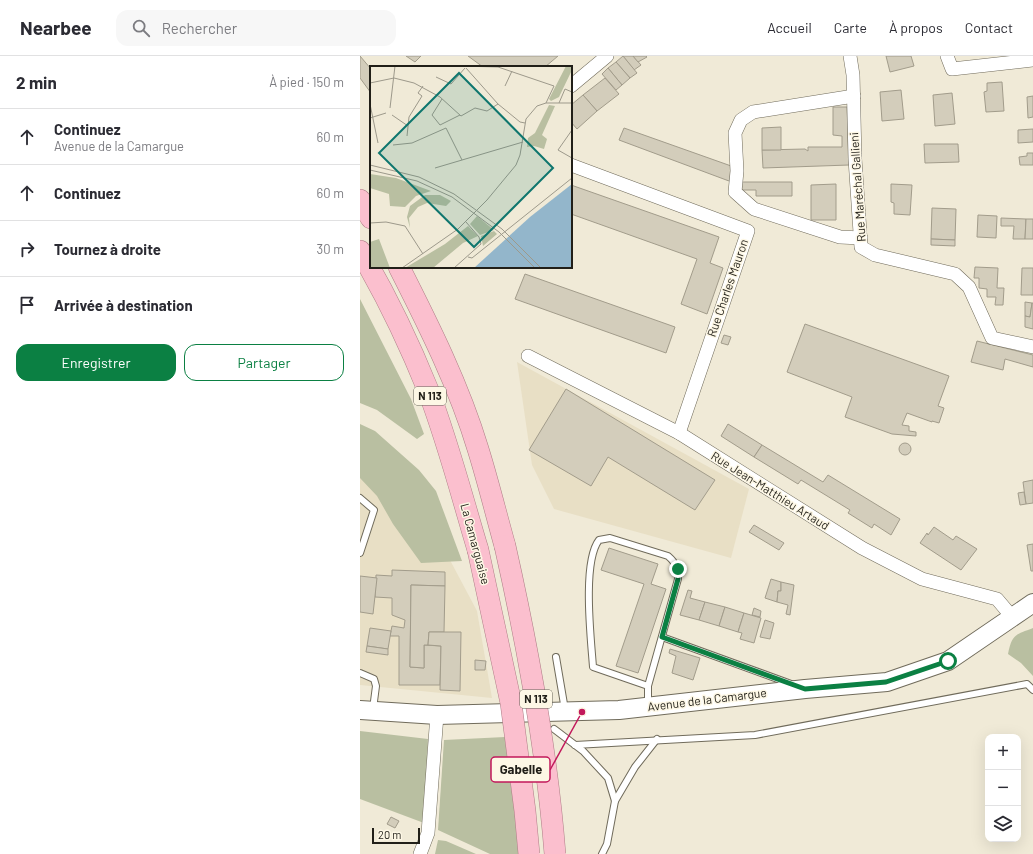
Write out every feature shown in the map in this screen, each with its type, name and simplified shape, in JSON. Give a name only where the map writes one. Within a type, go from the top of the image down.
[{"type":"highway","points":[[360,200],[370,216]]},
{"type":"highway","name":"La Camarguaise","points":[[360,251],[404,335],[428,391],[450,453],[478,550],[511,703],[529,854]]},
{"type":"highway","name":"N 113","points":[[400,268],[429,326],[455,385],[478,448],[505,546],[537,704],[552,808],[555,854]]},
{"type":"main road","name":"Avenue de la Camargue","points":[[367,711],[437,715],[565,713],[619,710],[805,689],[886,682],[948,661],[1033,603]]},
{"type":"street","points":[[572,85],[594,62],[607,56]]},
{"type":"street","name":"Rue Maréchal Gallieni","points":[[850,56],[853,75],[855,160],[861,247],[875,255],[954,274],[969,287],[992,338],[1033,347]]},
{"type":"street","points":[[947,56],[952,69],[1033,60]]},
{"type":"street","points":[[854,96],[753,112],[741,120],[735,133],[737,171],[735,192],[754,209],[840,237],[861,238]]},
{"type":"street","name":"Rue Charles Mauron","points":[[572,165],[748,231],[679,433]]},
{"type":"street","name":"Rue Jean-Matthieu Artaud","points":[[528,356],[679,433],[862,548],[922,579],[997,599],[1013,618]]},
{"type":"street","points":[[420,854],[428,833],[437,715]]},
{"type":"lane","points":[[360,498],[374,510],[360,552]]},
{"type":"lane","points":[[648,686],[593,667],[590,577],[594,546],[599,540],[610,538],[668,556],[675,562],[678,569],[678,579],[648,686],[648,707]]},
{"type":"lane","points":[[662,637],[805,689]]},
{"type":"lane","points":[[556,657],[565,713]]},
{"type":"lane","points":[[360,673],[374,679],[376,686],[367,711]]},
{"type":"lane","points":[[575,745],[657,739],[754,735],[1027,684],[1033,690]]},
{"type":"lane","points":[[554,729],[583,751],[608,778],[615,801]]},
{"type":"lane","points":[[602,854],[607,844],[615,801],[635,766],[657,739]]},
{"type":"shaded area","points":[[517,362],[749,489],[731,558],[554,509],[532,465]]},
{"type":"shaded area","points":[[360,446],[411,478],[451,562],[477,611],[492,698],[360,685]]},
{"type":"green space","points":[[360,299],[411,399],[424,434],[417,439],[377,410],[360,403]]},
{"type":"green space","points":[[360,424],[375,431],[419,470],[436,491],[462,561],[421,563],[393,524],[377,496],[360,478]]},
{"type":"green space","points":[[1033,628],[1033,676],[1021,663],[1008,654],[1011,642],[1015,636]]},
{"type":"green space","points":[[360,731],[428,739],[424,823],[360,799]]},
{"type":"green space","points":[[505,737],[520,854],[490,854],[438,830],[444,740]]},
{"type":"green space","points":[[438,840],[446,841],[476,854],[435,854]]},
{"type":"building","points":[[360,56],[370,68],[370,92],[360,78]]},
{"type":"building","points":[[406,56],[421,56],[415,62]]},
{"type":"building","points":[[468,56],[558,56],[546,66],[482,66]]},
{"type":"building","points":[[623,56],[633,56],[641,65],[634,70]]},
{"type":"building","points":[[623,56],[637,73],[630,78],[616,62]]},
{"type":"building","points":[[633,56],[646,56],[647,57],[638,62]]},
{"type":"building","points":[[886,56],[911,56],[914,66],[890,72]]},
{"type":"building","points":[[616,62],[630,78],[622,85],[608,68]]},
{"type":"building","points":[[608,68],[622,85],[616,90],[602,74]]},
{"type":"building","points":[[605,78],[619,94],[597,111],[583,95]]},
{"type":"building","points":[[1002,82],[1004,111],[986,112],[984,92],[987,91],[987,83]]},
{"type":"building","points":[[901,90],[904,119],[882,121],[880,92]]},
{"type":"building","points":[[952,93],[955,124],[935,126],[933,95]]},
{"type":"building","points":[[583,95],[597,111],[577,129],[572,123],[572,104]]},
{"type":"building","points":[[1033,96],[1033,117],[1028,118],[1027,97]]},
{"type":"building","points":[[833,107],[847,107],[849,165],[763,168],[762,150],[805,149],[808,151],[808,147],[842,147],[842,136],[833,135]]},
{"type":"building","points":[[781,127],[781,150],[762,150],[762,128]]},
{"type":"building","points":[[624,128],[734,167],[729,181],[619,140]]},
{"type":"building","points":[[1033,129],[1033,142],[1018,143],[1018,130]]},
{"type":"building","points":[[924,144],[958,144],[959,162],[925,163]]},
{"type":"building","points":[[1027,153],[1033,153],[1033,165],[1020,165],[1019,157],[1027,156]]},
{"type":"building","points":[[741,182],[792,182],[792,196],[756,196],[756,190],[741,190]]},
{"type":"building","points":[[836,184],[836,220],[811,220],[811,185]]},
{"type":"building","points":[[891,184],[912,185],[910,215],[894,214],[894,203],[891,202]]},
{"type":"building","points":[[572,185],[719,237],[710,263],[723,268],[707,314],[681,304],[697,259],[572,214]]},
{"type":"building","points":[[932,208],[956,209],[955,240],[931,239]]},
{"type":"building","points":[[978,215],[997,216],[996,238],[977,237]]},
{"type":"building","points":[[1001,218],[1026,219],[1025,239],[1013,239],[1014,226],[1001,226]]},
{"type":"building","points":[[1026,219],[1033,219],[1033,239],[1025,239]]},
{"type":"building","points":[[931,239],[955,240],[955,246],[931,245]]},
{"type":"building","points":[[975,267],[998,268],[997,288],[1004,288],[1003,305],[995,305],[996,297],[987,297],[987,289],[979,288],[979,278],[974,278]]},
{"type":"building","points":[[1022,268],[1033,268],[1033,295],[1021,295]]},
{"type":"building","points":[[525,274],[675,327],[666,353],[515,299]]},
{"type":"building","points":[[1025,302],[1032,303],[1030,317],[1025,316]]},
{"type":"building","points":[[1032,303],[1033,329],[1025,327],[1025,316],[1030,317]]},
{"type":"building","points":[[805,324],[949,376],[938,406],[944,408],[939,423],[907,413],[902,425],[909,426],[909,431],[916,432],[916,436],[892,434],[845,417],[852,397],[787,372]]},
{"type":"building","points":[[724,335],[731,337],[728,345],[721,343]]},
{"type":"building","points":[[977,341],[1033,355],[1033,367],[1005,359],[1003,370],[971,362]]},
{"type":"building","points":[[566,389],[715,480],[695,510],[608,457],[591,486],[529,450]]},
{"type":"building","points":[[728,424],[762,445],[754,457],[721,436]]},
{"type":"building","points":[[903,443],[907,443],[911,449],[907,455],[903,455],[899,451],[899,447]]},
{"type":"building","points":[[762,445],[823,482],[828,475],[900,519],[891,535],[874,524],[872,528],[848,513],[850,510],[801,480],[798,484],[754,457]]},
{"type":"building","points":[[1033,480],[1033,503],[1026,504],[1023,482]]},
{"type":"building","points":[[1024,492],[1026,504],[1020,505],[1018,493]]},
{"type":"building","points":[[754,525],[784,543],[779,550],[749,532]]},
{"type":"building","points":[[934,527],[953,540],[956,536],[977,549],[961,570],[920,543],[927,533],[928,535]]},
{"type":"building","points":[[1033,544],[1033,571],[1031,571],[1027,545]]},
{"type":"building","points":[[609,548],[658,564],[651,584],[666,589],[638,673],[616,666],[644,584],[601,570]]},
{"type":"building","points":[[392,570],[445,572],[445,586],[411,585],[410,667],[424,668],[424,645],[441,646],[440,685],[399,685],[399,636],[390,636],[392,626],[404,628],[405,620],[392,615],[392,598],[375,597],[376,575],[392,576]]},
{"type":"building","points":[[360,576],[377,578],[373,614],[360,612]]},
{"type":"building","points":[[771,579],[781,582],[781,591],[778,591],[777,602],[765,598]]},
{"type":"building","points":[[781,582],[794,585],[790,615],[786,614],[788,605],[777,602],[778,591],[781,591]]},
{"type":"building","points":[[411,585],[445,586],[444,632],[429,632],[428,645],[424,645],[424,668],[410,667]]},
{"type":"building","points":[[688,590],[692,591],[690,598],[705,602],[699,620],[680,615]]},
{"type":"building","points":[[705,602],[725,607],[719,626],[699,620]]},
{"type":"building","points":[[725,607],[744,613],[738,632],[719,626]]},
{"type":"building","points":[[754,608],[761,611],[760,617],[752,615]]},
{"type":"building","points":[[744,613],[761,618],[754,643],[740,639],[742,633],[738,632]]},
{"type":"building","points":[[765,620],[774,623],[770,639],[760,637]]},
{"type":"building","points":[[370,628],[391,631],[388,649],[367,646]]},
{"type":"building","points":[[429,632],[461,632],[460,691],[440,690],[441,646],[428,645]]},
{"type":"building","points":[[367,646],[388,649],[388,655],[366,652]]},
{"type":"building","points":[[670,649],[700,658],[693,680],[672,673],[676,656],[669,653]]},
{"type":"building","points":[[475,660],[486,661],[485,670],[475,670]]},
{"type":"building","points":[[391,817],[399,821],[395,828],[387,824]]},
{"type":"place","name":"Gabelle","points":[[582,712]]},
{"type":"route","points":[[678,569],[678,579],[662,637],[805,689],[886,682],[948,661]]}]
